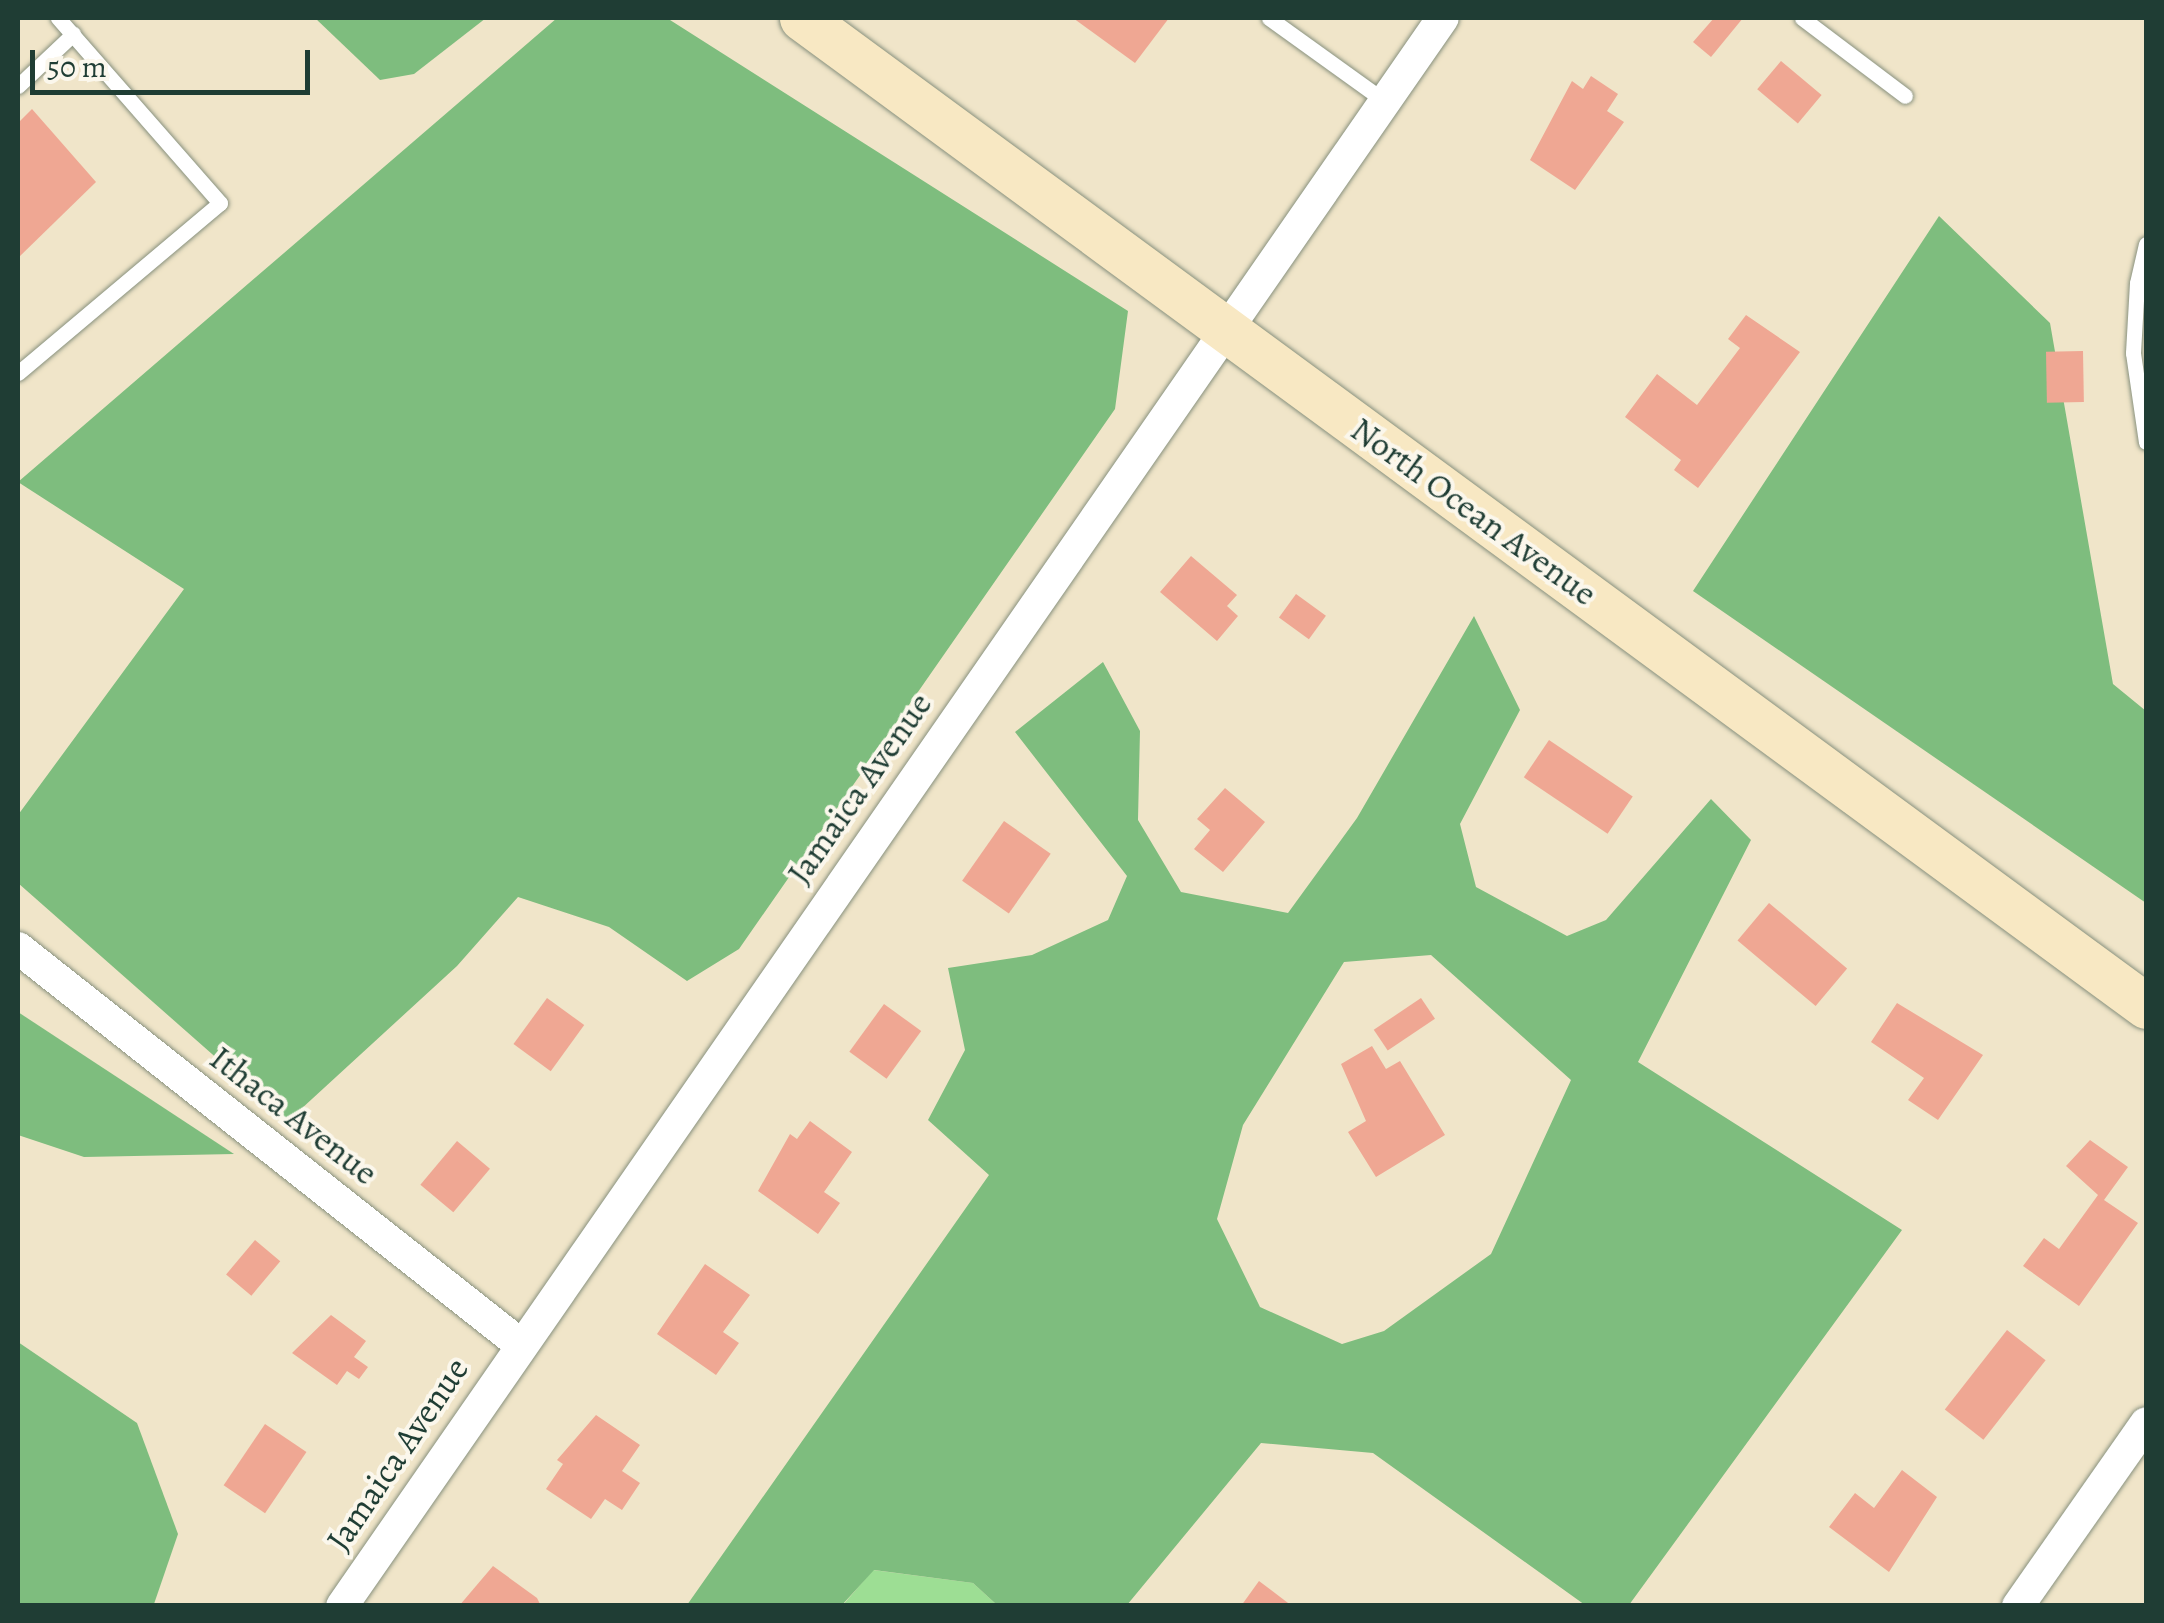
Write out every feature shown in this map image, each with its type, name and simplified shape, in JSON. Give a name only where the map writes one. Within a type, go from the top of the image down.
[{"type":"main road","name":"North Ocean Avenue","points":[[812,21],[2146,1006]]},
{"type":"street","name":"Jamaica Avenue","points":[[342,1606],[1443,18]]},
{"type":"street","name":"Ithaca Avenue","points":[[18,948],[521,1345]]},
{"type":"street","points":[[2018,1606],[2146,1423]]},
{"type":"lane","points":[[18,373],[220,202],[58,18]]},
{"type":"lane","points":[[1269,18],[1383,100]]},
{"type":"lane","points":[[1802,18],[1905,96]]},
{"type":"lane","points":[[18,86],[73,34]]},
{"type":"lane","points":[[2146,244],[2134,353],[2146,442]]},
{"type":"green space","points":[[315,18],[486,18],[414,74],[380,80]]},
{"type":"green space","points":[[557,18],[670,20],[1128,311],[1115,409],[739,949],[687,981],[609,927],[518,897],[457,966],[288,1121],[18,883],[18,815],[184,589],[18,482]]},
{"type":"green space","points":[[1939,216],[2050,323],[2113,684],[2146,711],[2146,903],[1693,591]]},
{"type":"green space","points":[[1474,616],[1520,710],[1460,824],[1476,887],[1567,936],[1606,920],[1711,799],[1751,840],[1638,1062],[1902,1230],[1629,1605],[1585,1605],[1373,1453],[1261,1443],[1127,1605],[997,1605],[973,1583],[874,1570],[842,1605],[687,1605],[989,1175],[928,1120],[965,1050],[948,968],[1032,955],[1108,920],[1127,876],[1015,732],[1103,662],[1140,731],[1138,820],[1181,892],[1288,913],[1357,818]],"holes":[[[1431,955],[1571,1080],[1491,1254],[1384,1331],[1342,1344],[1260,1307],[1217,1219],[1243,1125],[1344,962]]]},
{"type":"green space","points":[[18,1012],[234,1154],[84,1157],[18,1135]]},
{"type":"green space","points":[[18,1342],[137,1423],[178,1534],[154,1604],[18,1605]]},
{"type":"green space","points":[[873,1570],[973,1583],[997,1605],[842,1606]]},
{"type":"building","points":[[1073,18],[1169,18],[1135,63]]},
{"type":"building","points":[[1714,18],[1743,18],[1711,57],[1693,42]]},
{"type":"building","points":[[1781,61],[1822,95],[1798,123],[1757,89]]},
{"type":"building","points":[[1591,76],[1618,94],[1607,111],[1624,122],[1575,190],[1530,160],[1572,81],[1583,89]]},
{"type":"building","points":[[32,109],[96,182],[18,258],[18,123]]},
{"type":"building","points":[[1746,315],[1800,352],[1698,488],[1674,470],[1681,460],[1625,417],[1657,374],[1697,405],[1740,348],[1728,339]]},
{"type":"building","points":[[2083,351],[2084,402],[2047,403],[2046,352]]},
{"type":"building","points":[[1191,556],[1237,595],[1227,606],[1238,616],[1217,641],[1160,592]]},
{"type":"building","points":[[1296,594],[1326,616],[1309,639],[1279,617]]},
{"type":"building","points":[[1549,740],[1633,796],[1608,834],[1524,777]]},
{"type":"building","points":[[1225,788],[1265,822],[1223,872],[1194,849],[1210,830],[1197,819]]},
{"type":"building","points":[[1004,821],[1051,854],[1009,913],[962,881]]},
{"type":"building","points":[[1769,903],[1847,969],[1816,1006],[1738,941]]},
{"type":"building","points":[[547,998],[584,1025],[551,1071],[513,1044]]},
{"type":"building","points":[[1421,998],[1435,1019],[1388,1051],[1374,1030]]},
{"type":"building","points":[[1897,1003],[1983,1055],[1938,1120],[1908,1100],[1924,1078],[1871,1042]]},
{"type":"building","points":[[884,1004],[921,1031],[887,1079],[849,1052]]},
{"type":"building","points":[[1372,1046],[1386,1069],[1400,1061],[1445,1135],[1376,1177],[1348,1132],[1366,1121],[1341,1064]]},
{"type":"building","points":[[810,1121],[852,1152],[824,1192],[840,1203],[818,1234],[758,1191],[790,1134],[797,1139]]},
{"type":"building","points":[[2090,1140],[2128,1167],[2104,1200],[2138,1223],[2079,1306],[2023,1266],[2044,1238],[2059,1249],[2098,1195],[2066,1166]]},
{"type":"building","points":[[457,1141],[490,1169],[453,1212],[420,1185]]},
{"type":"building","points":[[255,1240],[280,1261],[251,1296],[226,1274]]},
{"type":"building","points":[[705,1264],[750,1295],[723,1332],[739,1343],[716,1375],[657,1334]]},
{"type":"building","points":[[331,1315],[366,1341],[354,1357],[368,1367],[359,1379],[347,1371],[337,1385],[292,1353]]},
{"type":"building","points":[[2007,1330],[2046,1360],[1983,1440],[1945,1410]]},
{"type":"building","points":[[596,1415],[640,1445],[622,1471],[640,1483],[622,1510],[605,1499],[591,1519],[546,1489],[563,1464],[557,1460]]},
{"type":"building","points":[[265,1424],[306,1452],[265,1513],[224,1485]]},
{"type":"building","points":[[1902,1470],[1937,1497],[1889,1572],[1829,1527],[1855,1493],[1874,1508]]},
{"type":"building","points":[[493,1566],[537,1598],[541,1606],[459,1606]]},
{"type":"building","points":[[1259,1581],[1292,1606],[1241,1606]]}]
